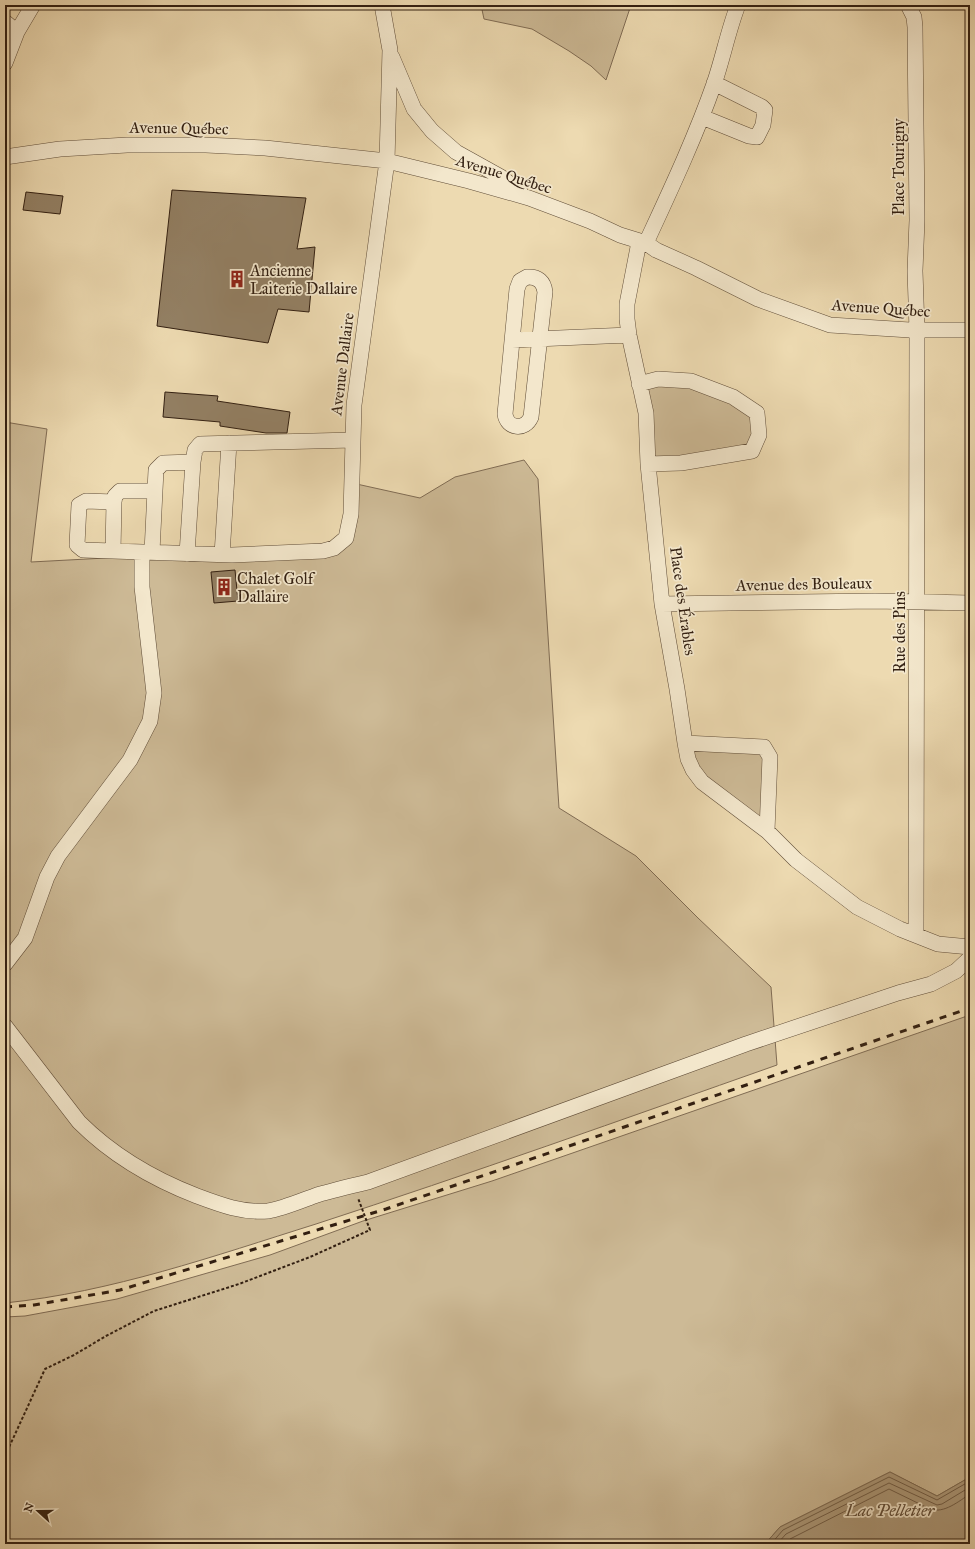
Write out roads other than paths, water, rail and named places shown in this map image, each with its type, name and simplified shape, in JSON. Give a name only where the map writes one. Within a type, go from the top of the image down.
[{"type":"street","points":[[5,63],[17,32],[33,5]]},
{"type":"street","name":"Avenue Dallaire","points":[[114,502],[86,501],[79,505],[77,545],[83,550],[227,555],[323,551],[334,548],[346,538],[351,514],[354,405],[386,161],[390,50],[382,5]]},
{"type":"street","points":[[643,243],[702,117],[738,5]]},
{"type":"street","name":"Place Tourigny","points":[[908,5],[914,17],[916,34],[917,220],[915,271],[917,330]]},
{"type":"street","points":[[5,22],[17,32]]},
{"type":"street","points":[[390,50],[414,108],[432,131],[456,152],[501,178],[529,198]]},
{"type":"street","points":[[702,117],[749,136],[756,137],[763,125],[765,110],[762,107],[714,83]]},
{"type":"street","name":"Avenue Québec","points":[[5,157],[60,149],[127,145],[206,145],[265,148],[386,161],[462,179],[529,198],[643,243],[758,299],[782,309],[830,325],[917,330],[970,330]]},
{"type":"street","name":"Place des Érables","points":[[643,243],[627,304],[629,335],[646,413],[648,464],[662,604],[685,743],[688,759],[693,770],[702,782],[766,831],[796,860],[857,907],[900,929],[938,944],[970,947]]},
{"type":"street","points":[[531,277],[540,280],[544,288],[541,340],[531,417],[526,424],[518,427],[510,424],[505,418],[512,340],[518,285],[524,279],[531,277]]},
{"type":"street","name":"Rue des Pins","points":[[916,935],[917,330]]},
{"type":"street","points":[[512,340],[541,340],[629,335]]},
{"type":"street","points":[[639,384],[658,380],[691,382],[733,397],[757,413],[759,435],[752,452],[681,463],[648,464]]},
{"type":"street","points":[[187,554],[193,462],[195,450],[200,444],[353,440]]},
{"type":"street","points":[[227,555],[229,443]]},
{"type":"street","points":[[5,964],[25,938],[47,877],[58,856],[130,760],[150,721],[154,693],[142,587],[155,490],[156,470],[163,463],[193,462]]},
{"type":"street","points":[[113,551],[115,496],[120,491],[155,490]]},
{"type":"street","name":"Avenue des Bouleaux","points":[[662,604],[875,601],[970,602]]},
{"type":"street","points":[[685,743],[764,747],[770,757],[766,831]]},
{"type":"street","points":[[5,1026],[79,1122],[93,1136],[113,1152],[137,1168],[182,1190],[230,1208],[250,1212],[270,1210],[323,1193],[375,1180],[746,1044],[898,993],[931,984],[956,971],[970,958]]},
{"type":"water","name":"Lac Pelletier","points":[[890,1472],[937,1496],[970,1477],[970,1544],[765,1544],[780,1527]]},
{"type":"railway","points":[[5,1307],[34,1305],[120,1290],[386,1209],[970,1008]]},
{"type":"place","name":"Ancienne Laiterie Dallaire","points":[[237,279]]},
{"type":"place","name":"Chalet Golf Dallaire","points":[[224,587]]}]
